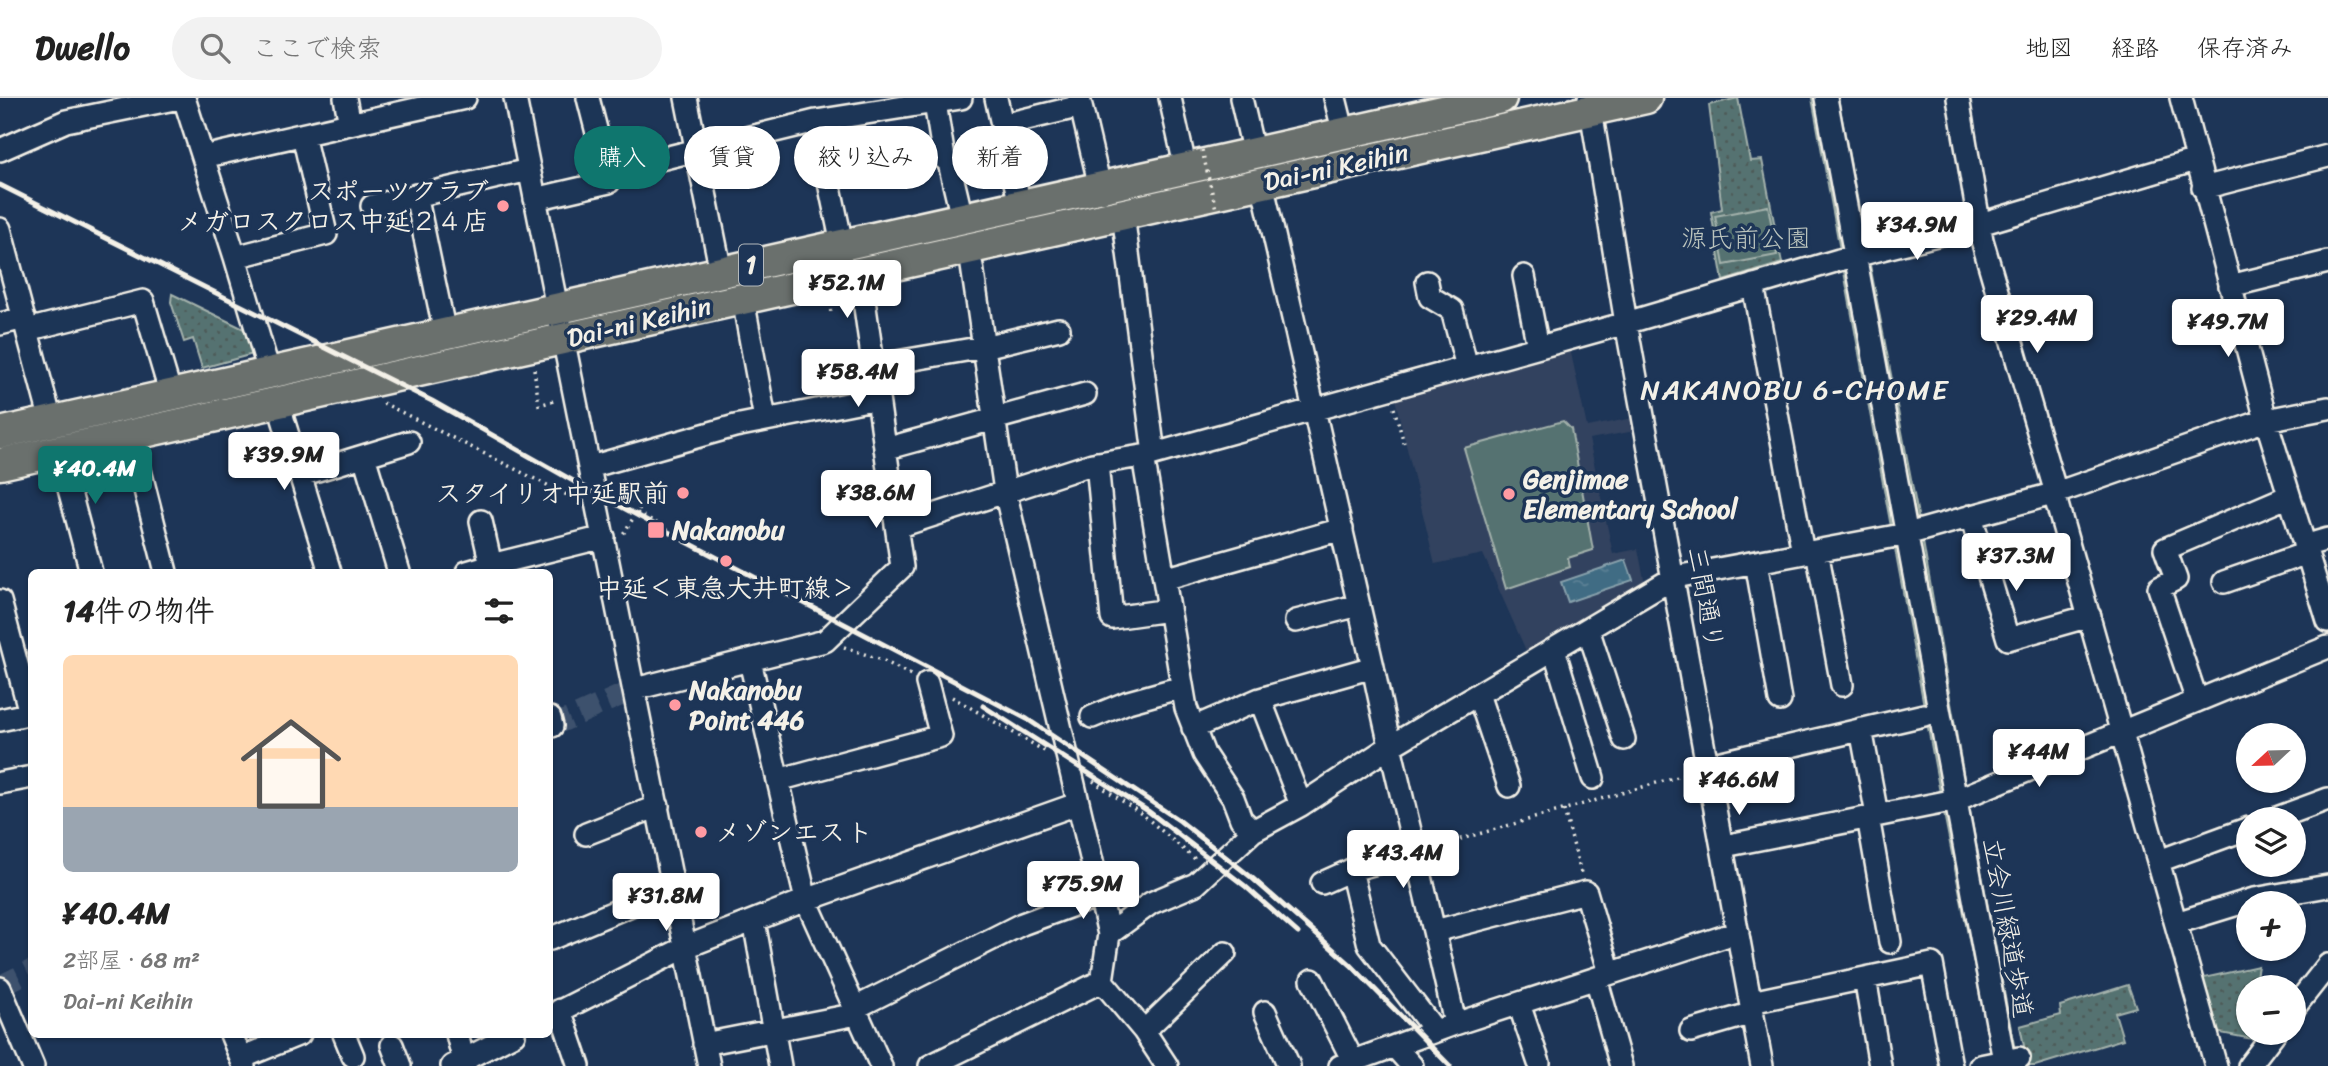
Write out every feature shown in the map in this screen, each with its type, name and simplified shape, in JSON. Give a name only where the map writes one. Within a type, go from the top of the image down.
[{"type":"highway","name":"Dai-ni Keihin","points":[[0,433],[1254,154],[1417,107],[1501,98]]},
{"type":"highway","name":"Dai-ni Keihin","points":[[0,464],[1262,183],[1590,104],[1646,98]]},
{"type":"street","points":[[0,150],[66,121],[181,98],[203,157],[271,372]]},
{"type":"street","points":[[345,98],[350,124]]},
{"type":"street","points":[[203,157],[465,98]]},
{"type":"street","points":[[515,98],[709,1066]]},
{"type":"street","points":[[588,98],[595,126]]},
{"type":"street","points":[[686,98],[692,126]]},
{"type":"street","points":[[780,130],[816,121],[961,98]]},
{"type":"street","points":[[996,98],[1020,205]]},
{"type":"street","points":[[1170,98],[1192,151]]},
{"type":"street","points":[[1241,98],[1254,154]]},
{"type":"street","name":"立会川緑道歩道","points":[[1826,98],[1907,534],[1962,798],[2010,1062]]},
{"type":"street","points":[[1958,98],[1982,240],[2217,1066]]},
{"type":"street","points":[[2180,98],[2266,420],[2328,621]]},
{"type":"street","points":[[1002,124],[1080,102],[1097,174]]},
{"type":"street","points":[[935,103],[944,158],[949,163],[962,218]]},
{"type":"street","name":"三間通り","points":[[1590,104],[1626,323],[1675,577],[1762,1066]]},
{"type":"street","points":[[816,121],[839,230]]},
{"type":"street","points":[[235,257],[326,234],[303,135]]},
{"type":"street","points":[[2203,188],[2328,156]]},
{"type":"street","points":[[897,527],[1097,463],[1148,455],[1314,410],[1856,256],[1980,224],[2196,160]]},
{"type":"street","points":[[372,205],[529,170]]},
{"type":"street","points":[[1262,183],[1389,747],[1435,931],[1445,1028]]},
{"type":"street","points":[[535,199],[579,189]]},
{"type":"street","points":[[705,189],[721,272]]},
{"type":"street","points":[[416,195],[442,319]]},
{"type":"street","points":[[1123,214],[1148,455],[1164,579],[1186,708],[1204,754],[1233,797],[1241,819],[1253,831]]},
{"type":"street","points":[[0,229],[51,421]]},
{"type":"street","points":[[2230,286],[2328,262]]},
{"type":"street","points":[[972,266],[1005,492],[1109,934],[1102,981],[1144,1031],[1167,1066]]},
{"type":"street","points":[[635,689],[825,641],[902,567],[860,272]]},
{"type":"street","points":[[1524,276],[1538,347]]},
{"type":"street","points":[[1427,282],[1430,297],[1452,310],[1467,367]]},
{"type":"street","points":[[1753,285],[1810,552],[1842,685]]},
{"type":"street","points":[[743,299],[765,419]]},
{"type":"street","points":[[0,324],[25,324],[143,301],[171,395]]},
{"type":"street","points":[[873,366],[984,347],[1059,329]]},
{"type":"street","points":[[885,449],[1085,394]]},
{"type":"street","points":[[590,467],[735,426],[878,398]]},
{"type":"street","points":[[280,402],[330,569]]},
{"type":"street","points":[[1109,934],[1151,903],[1196,884],[1253,831],[1301,805],[1389,747],[1675,577],[1907,534],[2056,493],[2266,420],[2328,408]]},
{"type":"street","points":[[131,435],[165,569]]},
{"type":"street","points":[[301,475],[409,442]]},
{"type":"street","points":[[59,451],[90,569]]},
{"type":"street","points":[[364,456],[399,569]]},
{"type":"street","points":[[1097,463],[1112,618],[1169,610]]},
{"type":"street","points":[[2197,701],[2159,588],[2176,579],[2165,549],[2289,496]]},
{"type":"street","points":[[1971,516],[2008,639],[2090,615]]},
{"type":"street","points":[[481,521],[498,567],[604,537]]},
{"type":"street","points":[[1164,579],[1342,529]]},
{"type":"street","points":[[2224,582],[2328,539]]},
{"type":"street","points":[[1756,562],[1780,700]]},
{"type":"street","points":[[0,601],[28,702]]},
{"type":"street","points":[[1296,621],[1359,605]]},
{"type":"street","points":[[1588,629],[1624,739]]},
{"type":"street","points":[[1724,846],[1962,798],[2328,647]]},
{"type":"street","points":[[1555,649],[1593,778]]},
{"type":"street","points":[[750,661],[806,900],[881,1066]]},
{"type":"street","points":[[1193,728],[1260,699],[1373,667]]},
{"type":"street","points":[[778,780],[941,736],[927,683]]},
{"type":"street","points":[[1092,718],[1128,702],[1182,687]]},
{"type":"street","points":[[1478,694],[1509,786]]},
{"type":"street","points":[[1260,699],[1301,805]]},
{"type":"street","points":[[0,720],[28,714]]},
{"type":"street","points":[[1709,766],[1924,715]]},
{"type":"street","points":[[1954,725],[1962,798]]},
{"type":"street","points":[[1861,729],[1890,942]]},
{"type":"street","points":[[0,783],[28,778]]},
{"type":"street","points":[[2306,807],[2328,799]]},
{"type":"street","points":[[579,1066],[555,1013],[686,947],[806,900],[1077,804]]},
{"type":"street","points":[[586,834],[658,806]]},
{"type":"street","points":[[2159,861],[2236,833]]},
{"type":"street","points":[[1322,883],[1351,870],[1415,853]]},
{"type":"street","points":[[1351,870],[1369,946],[1445,1028]]},
{"type":"street","points":[[2176,923],[2254,899],[2328,886]]},
{"type":"street","points":[[553,938],[674,887]]},
{"type":"street","points":[[1435,931],[1586,892],[1621,1066]]},
{"type":"street","points":[[704,1044],[774,1031],[856,1011],[1022,924],[1098,896]]},
{"type":"street","points":[[754,921],[780,1066]]},
{"type":"street","points":[[1312,980],[1347,1064],[1445,1028],[1738,932]]},
{"type":"street","points":[[1144,1031],[1225,953]]},
{"type":"street","points":[[1691,1031],[1752,1008],[1865,978],[1932,964],[1951,1066]]},
{"type":"street","points":[[2306,993],[2328,965]]},
{"type":"street","points":[[1865,978],[1880,1066]]},
{"type":"street","points":[[930,1066],[953,1061],[1102,981]]},
{"type":"street","points":[[0,988],[33,1066]]},
{"type":"street","points":[[1518,1004],[1539,1063]]},
{"type":"street","points":[[1265,1012],[1289,1066]]},
{"type":"street","points":[[233,1038],[242,1062],[292,1038]]},
{"type":"street","points":[[346,1038],[353,1056]]},
{"type":"street","points":[[457,1038],[460,1064],[507,1038]]},
{"type":"street","points":[[392,1045],[400,1066]]},
{"type":"street","points":[[2249,1066],[2265,1045]]},
{"type":"street","points":[[1395,1047],[1412,1066]]},
{"type":"street","points":[[1980,1066],[2010,1062]]},
{"type":"path","points":[[1192,151],[1216,209]]},
{"type":"path","points":[[829,298],[831,315]]},
{"type":"path","points":[[534,367],[539,405],[556,401]]},
{"type":"path","points":[[1389,389],[1404,443]]},
{"type":"path","points":[[377,400],[597,510]]},
{"type":"path","points":[[615,493],[641,506],[625,531]]},
{"type":"path","points":[[637,513],[654,521]]},
{"type":"path","points":[[1068,765],[1143,815],[1209,871]]},
{"type":"path","points":[[1415,853],[1709,766]]},
{"type":"path","points":[[1563,809],[1586,892]]},
{"type":"shaded area","name":"Genjimae Elementary School","points":[[1569,344],[1587,427],[1638,417],[1641,430],[1589,439],[1613,554],[1638,549],[1645,584],[1528,655],[1483,554],[1435,564],[1395,399]]},
{"type":"green space","points":[[1738,98],[1750,161],[1762,160],[1782,263],[1723,281],[1711,212],[1722,209],[1709,105]]},
{"type":"green space","points":[[1812,98],[1838,98],[1922,536],[2018,1066],[1994,1066],[1941,798]]},
{"type":"green space","name":"源氏前公園","points":[[1768,206],[1777,255],[1724,265],[1715,216]]},
{"type":"green space","points":[[172,294],[246,330],[253,354],[202,368],[193,339],[184,342],[171,302]]},
{"type":"green space","points":[[1563,421],[1571,429],[1593,550],[1568,558],[1570,567],[1506,589],[1464,448]]},
{"type":"green space","points":[[2258,966],[2256,975],[2236,975],[2236,1036],[2210,1031],[2195,980]]},
{"type":"green space","points":[[2128,985],[2136,1007],[2115,1013],[2123,1039],[2028,1066],[2020,1026],[2061,1015],[2060,1006]]},
{"type":"water","points":[[1626,560],[1633,580],[1568,602],[1561,582]]},
{"type":"tunnel","points":[[553,726],[635,689]]},
{"type":"tunnel","points":[[0,986],[28,972]]},
{"type":"railway","points":[[0,185],[432,401],[687,542],[1027,719],[1180,821],[1251,877],[1351,965],[1450,1066]]},
{"type":"railway","points":[[983,706],[1148,811],[1245,886],[1298,933]]},
{"type":"place","name":"スポーツクラブ メガロスクロス中延２４店","points":[[503,206]]},
{"type":"place","name":"スタイリオ中延駅前","points":[[683,493]]},
{"type":"place","name":"Genjimae Elementary School","points":[[1509,494]]},
{"type":"place","name":"Nakanobu","points":[[656,530]]},
{"type":"place","name":"中延＜東急大井町線＞","points":[[726,561]]},
{"type":"place","name":"Nakanobu Point 446","points":[[675,705]]},
{"type":"place","name":"メゾンエスト","points":[[701,832]]},
{"type":"district","name":"NAKANOBU 6-CHOME","points":[[1795,389]]}]
